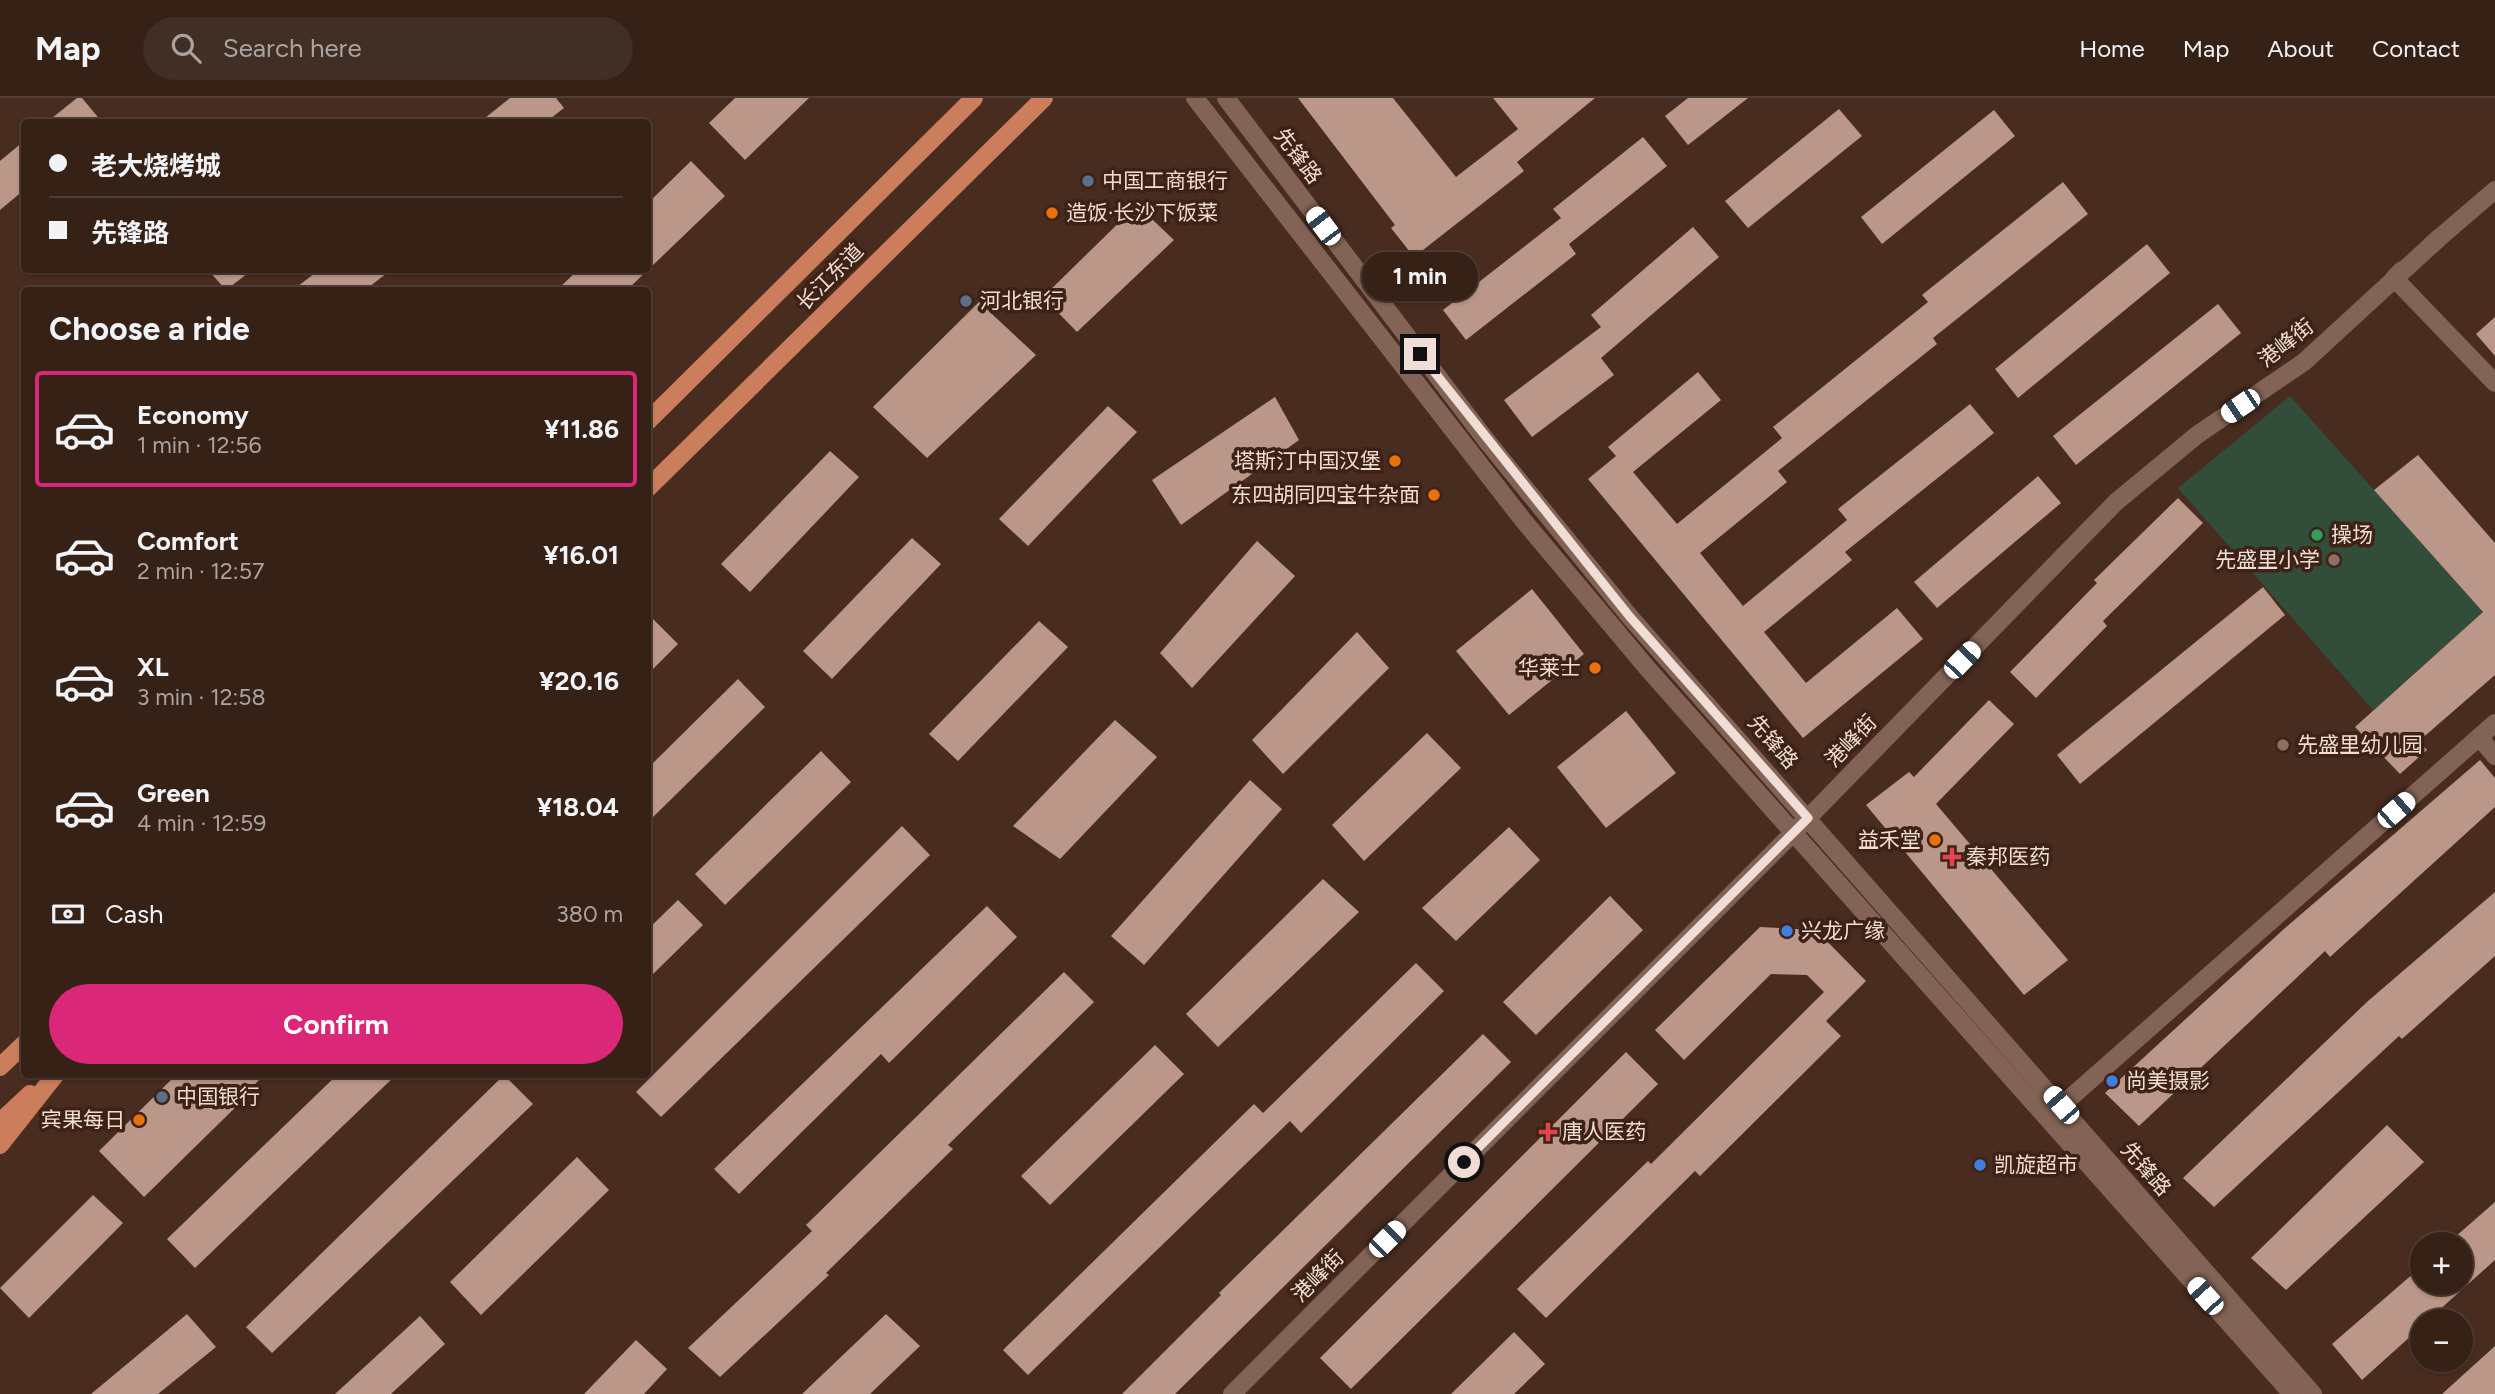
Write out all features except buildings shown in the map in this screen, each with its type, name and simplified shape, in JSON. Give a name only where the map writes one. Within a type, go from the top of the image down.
[{"type":"main road","name":"长江东道","points":[[651,418],[974,98]]},
{"type":"main road","name":"长江东道","points":[[651,485],[1044,98]]},
{"type":"main road","points":[[0,1058],[21,1044]]},
{"type":"main road","points":[[0,1067],[21,1045]]},
{"type":"main road","points":[[0,1122],[46,1078]]},
{"type":"main road","points":[[0,1145],[53,1078]]},
{"type":"street","points":[[1195,98],[1523,520],[1648,669],[2292,1394]]},
{"type":"street","name":"先锋路","points":[[1226,98],[1563,536],[2313,1394]]},
{"type":"street","name":"港峰街","points":[[1232,1394],[1808,818],[2116,502],[2197,435],[2304,362],[2394,278],[2495,190]]},
{"type":"street","points":[[2394,278],[2495,383]]},
{"type":"street","points":[[2061,1105],[2495,723]]},
{"type":"street","points":[[2479,737],[2495,756]]},
{"type":"green space","name":"操场","points":[[2290,396],[2483,612],[2373,710],[2178,488]]},
{"type":"place","name":"中国工商银行","points":[[1088,181]]},
{"type":"place","name":"造饭·长沙下饭菜","points":[[1052,213]]},
{"type":"place","name":"河北银行","points":[[966,301]]},
{"type":"place","name":"塔斯汀中国汉堡","points":[[1395,461]]},
{"type":"place","name":"东四胡同四宝牛杂面","points":[[1434,495]]},
{"type":"place","name":"操场","points":[[2317,535]]},
{"type":"place","name":"先盛里小学","points":[[2334,560]]},
{"type":"place","name":"华莱士","points":[[1595,668]]},
{"type":"place","name":"先盛里幼儿园","points":[[2283,745]]},
{"type":"place","name":"益禾堂","points":[[1935,840]]},
{"type":"place","name":"秦邦医药","points":[[1952,857]]},
{"type":"place","name":"兴龙广缘","points":[[1787,931]]},
{"type":"place","name":"尚美摄影","points":[[2112,1081]]},
{"type":"place","name":"中国银行","points":[[162,1097]]},
{"type":"place","name":"宾果每日","points":[[139,1120]]},
{"type":"place","name":"唐人医药","points":[[1548,1132]]},
{"type":"place","name":"凯旋超市","points":[[1980,1165]]},
{"type":"route","points":[[1420,354],[1630,617],[1808,818],[1464,1162]]}]
